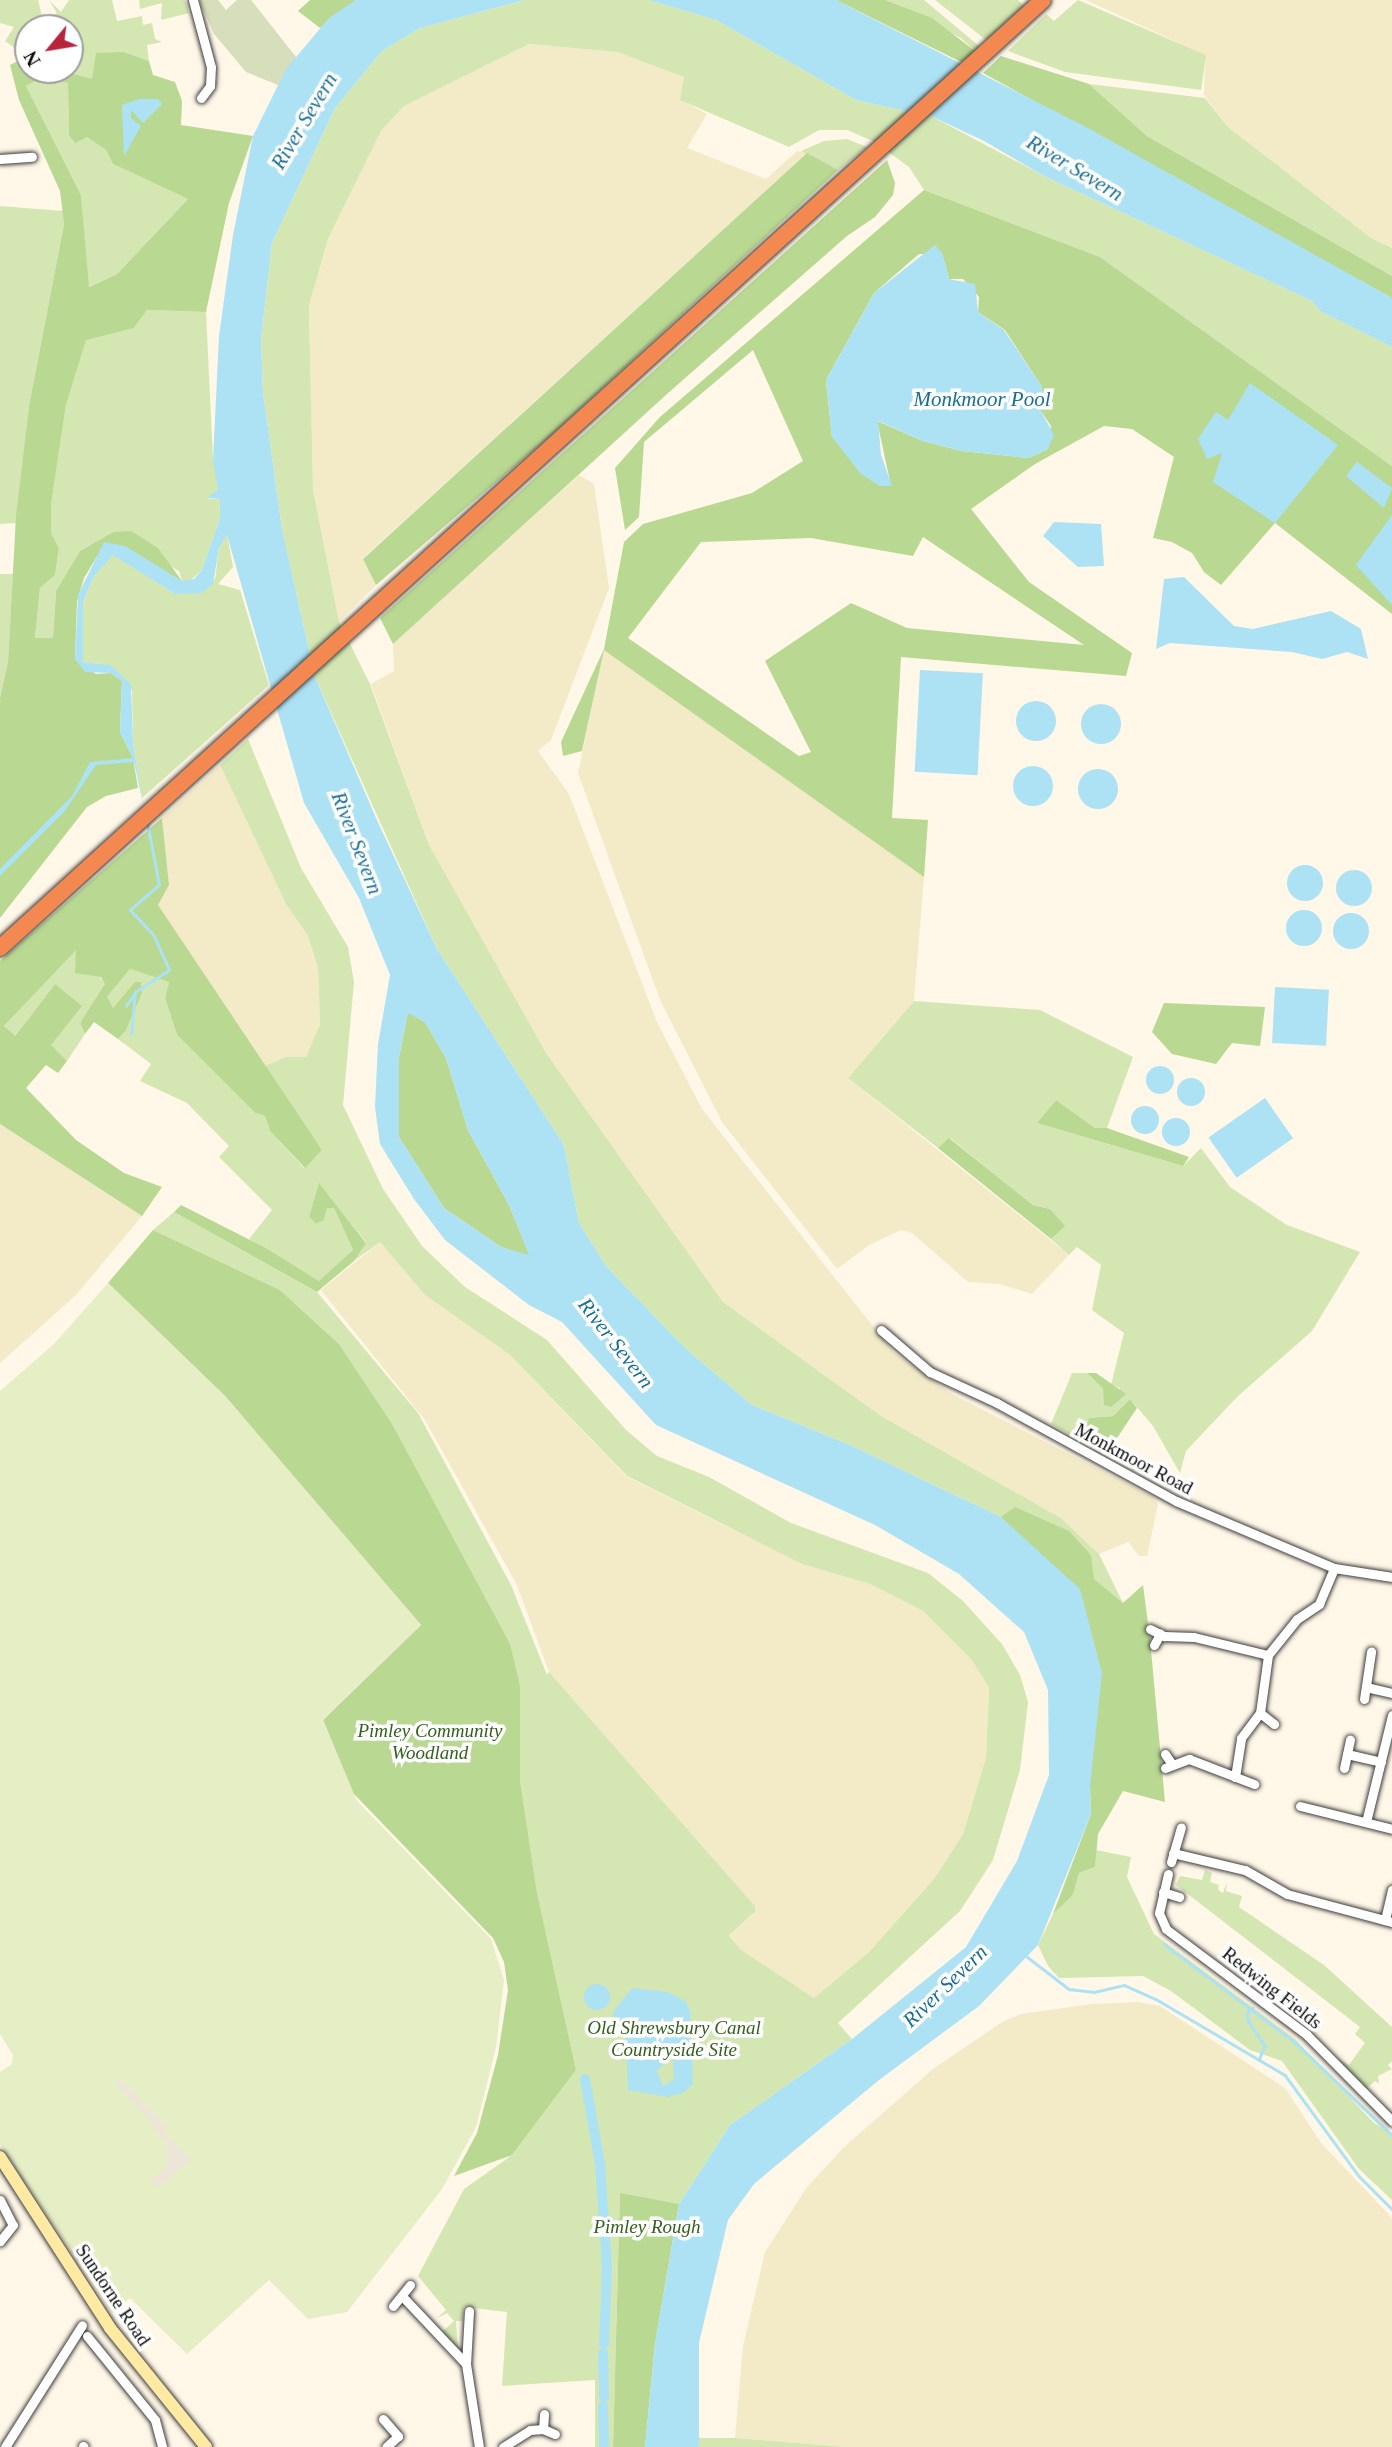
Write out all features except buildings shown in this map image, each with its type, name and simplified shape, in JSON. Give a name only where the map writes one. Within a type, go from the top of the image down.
[{"type":"highway","points":[[0,948],[119,844],[1044,0]]},
{"type":"main road","name":"Sundorne Road","points":[[0,2157],[116,2337],[201,2445]]},
{"type":"street","points":[[193,0],[211,67],[208,91],[201,97]]},
{"type":"street","points":[[0,159],[32,157]]},
{"type":"street","name":"Monkmoor Road","points":[[881,1330],[911,1358],[947,1382],[997,1404],[1176,1501],[1334,1568],[1392,1577]]},
{"type":"street","points":[[1235,1777],[1241,1738],[1260,1713],[1268,1655],[1297,1619],[1319,1604],[1334,1568]]},
{"type":"street","points":[[1150,1629],[1160,1634],[1194,1637],[1268,1655]]},
{"type":"street","points":[[1154,1645],[1160,1634]]},
{"type":"street","points":[[1364,1699],[1371,1652]]},
{"type":"street","points":[[1366,1687],[1392,1693]]},
{"type":"street","points":[[1260,1713],[1274,1724]]},
{"type":"street","points":[[1366,1822],[1392,1715]]},
{"type":"street","points":[[1344,1768],[1350,1740]]},
{"type":"street","points":[[1165,1754],[1168,1765],[1189,1759],[1254,1784]]},
{"type":"street","points":[[1347,1754],[1381,1762]]},
{"type":"street","points":[[1300,1806],[1392,1829]]},
{"type":"street","points":[[1181,1826],[1172,1858],[1245,1870],[1287,1894],[1388,1921],[1392,1890]]},
{"type":"street","name":"Redwing Fields","points":[[1168,1874],[1159,1913],[1166,1929],[1307,2035],[1392,2121]]},
{"type":"street","points":[[1163,1892],[1179,1897]]},
{"type":"street","points":[[0,2200],[13,2225],[0,2241]]},
{"type":"street","points":[[393,2306],[410,2285]]},
{"type":"street","points":[[402,2296],[466,2364]]},
{"type":"street","points":[[470,2311],[466,2364],[478,2447]]},
{"type":"street","points":[[5,2447],[82,2325]]},
{"type":"street","name":"Sundorne Road","points":[[88,2336],[155,2420],[162,2447]]},
{"type":"street","points":[[543,2429],[544,2414]]},
{"type":"street","points":[[383,2419],[398,2436],[386,2447]]},
{"type":"street","points":[[503,2447],[530,2430],[543,2429],[555,2434]]},
{"type":"shaded area","points":[[1086,0],[1392,0],[1392,248],[1371,238],[1228,127],[1204,95],[1205,55]]},
{"type":"shaded area","points":[[529,44],[617,52],[684,77],[681,100],[707,114],[687,148],[766,179],[797,151],[807,153],[363,558],[376,585],[339,622],[313,489],[309,306],[328,239],[381,131],[404,106]]},
{"type":"shaded area","points":[[579,475],[594,484],[609,588],[551,740],[538,751],[569,794],[657,1022],[702,1109],[894,1353],[952,1394],[1153,1497],[1158,1504],[1147,1556],[1139,1556],[1128,1542],[1099,1554],[1061,1518],[881,1416],[723,1302],[546,1053],[451,890],[429,845],[371,684],[394,671],[393,644]]},
{"type":"shaded area","points":[[604,649],[924,877],[914,1001],[848,1078],[1069,1255],[1032,1294],[1000,1284],[968,1282],[912,1233],[901,1230],[869,1245],[837,1269],[722,1122],[660,1000],[578,773]]},
{"type":"shaded area","points":[[220,765],[286,904],[308,936],[318,968],[320,1024],[306,1057],[286,1057],[264,1066],[158,905],[169,885],[162,818]]},
{"type":"shaded area","points":[[0,1124],[142,1216],[76,1295],[0,1363]]},
{"type":"shaded area","points":[[380,1242],[425,1295],[510,1355],[627,1477],[802,1564],[870,1584],[923,1611],[972,1660],[989,1688],[986,1758],[963,1834],[934,1879],[869,1952],[814,1998],[740,1949],[729,1934],[755,1913],[755,1906],[549,1672],[517,1585],[425,1420],[321,1290]]},
{"type":"shaded area","points":[[1138,2002],[1160,2006],[1285,2088],[1321,2143],[1392,2218],[1392,2447],[848,2447],[735,2438],[743,2346],[765,2252],[807,2187],[843,2148],[933,2069],[1002,2022],[1021,2014],[1092,2004]]},
{"type":"shaded area","points":[[120,2079],[167,2127],[163,2132],[191,2160],[158,2187],[151,2181],[167,2166],[167,2146],[148,2118],[115,2084]]},
{"type":"green space","points":[[0,0],[38,0],[42,14],[14,14],[14,27],[0,23]]},
{"type":"green space","points":[[49,0],[61,12],[69,0],[112,0],[117,21],[142,16],[143,25],[152,23],[155,39],[162,42],[147,45],[149,61],[124,52],[96,70],[92,80],[84,78],[84,14],[55,14],[57,13]]},
{"type":"green space","points":[[139,0],[185,0],[189,13],[161,20],[162,3],[140,9]]},
{"type":"green space","points":[[199,0],[218,0],[226,10],[237,0],[251,0],[296,57],[278,85],[246,72],[214,34]]},
{"type":"green space","points":[[310,0],[356,0],[320,28],[298,11]]},
{"type":"green space","points":[[525,0],[648,0],[716,20],[856,100],[933,117],[1044,176],[1312,301],[1320,311],[1392,347],[1392,466],[1100,257],[924,190],[909,167],[875,142],[847,130],[819,130],[789,147],[680,100],[684,77],[617,52],[529,44],[404,106],[381,131],[328,239],[309,306],[313,489],[339,622],[370,684],[429,845],[546,1053],[723,1302],[881,1416],[1061,1518],[1099,1554],[1123,1603],[1092,1632],[1080,1589],[1001,1517],[850,1445],[752,1405],[685,1348],[606,1266],[579,1223],[564,1145],[437,949],[315,677],[282,529],[263,392],[261,340],[272,243],[335,108],[382,51],[420,28]]},
{"type":"green space","points":[[836,0],[885,0],[932,18],[975,51],[961,62]]},
{"type":"green space","points":[[885,0],[924,0],[979,46],[975,51],[961,38]]},
{"type":"green space","points":[[935,0],[1018,0],[1024,6],[986,40]]},
{"type":"green space","points":[[1078,0],[1206,55],[1201,90],[1065,72],[1008,51],[1046,14],[1054,21]]},
{"type":"green space","points":[[14,27],[14,48],[5,41]]},
{"type":"green space","points":[[124,52],[149,61],[153,75],[175,82],[182,101],[181,125],[253,136],[229,203],[206,312],[147,310],[134,328],[86,340],[66,405],[51,505],[51,533],[59,548],[55,575],[40,588],[35,638],[53,638],[56,591],[80,551],[113,532],[131,531],[158,548],[182,581],[102,548],[84,578],[77,601],[75,659],[96,674],[111,673],[122,681],[120,732],[133,758],[138,788],[106,796],[87,807],[0,918],[0,698],[8,662],[16,516],[29,406],[64,224],[60,191],[19,100],[15,84],[30,84],[26,86],[81,195],[89,287],[117,274],[188,199],[113,164],[106,150],[87,137],[75,143],[69,135],[68,84],[84,84],[84,77],[92,79],[96,53]]},
{"type":"green space","points":[[1001,56],[1089,84],[1147,136],[1392,276],[1392,298],[983,73]]},
{"type":"green space","points":[[14,63],[14,81],[10,65]]},
{"type":"green space","points":[[68,84],[69,135],[87,137],[106,150],[113,164],[188,199],[117,274],[88,287],[81,195],[26,86]]},
{"type":"green space","points":[[1089,84],[1205,98],[1228,127],[1371,238],[1392,248],[1392,276],[1147,136]]},
{"type":"green space","points":[[847,139],[867,147],[838,170],[801,151],[824,141]]},
{"type":"green space","points":[[807,153],[838,170],[550,436],[376,585],[363,559]]},
{"type":"green space","points":[[887,160],[895,183],[893,195],[875,217],[847,236],[667,394],[393,644],[380,618]]},
{"type":"green space","points":[[924,190],[1100,257],[1392,466],[1392,614],[1275,523],[1221,585],[1204,572],[1192,553],[1172,542],[1153,538],[1174,457],[1132,429],[1104,426],[1035,464],[971,509],[1029,582],[1132,653],[1126,676],[901,657],[892,818],[928,820],[924,877],[604,650],[582,751],[563,756],[561,742],[604,649],[624,542],[643,524],[752,493],[803,461],[753,350],[644,442],[639,517],[625,530],[615,468],[660,417]],"holes":[[[942,253],[949,279],[963,279],[979,297],[978,312],[1005,330],[1042,387],[1041,411],[1051,426],[1048,449],[1029,458],[962,451],[923,441],[877,421],[891,486],[880,486],[832,437],[826,380],[874,293],[919,254]],[[923,537],[1084,645],[907,628],[851,603],[765,661],[811,752],[799,756],[628,638],[701,542],[811,538],[913,556]]]},
{"type":"green space","points":[[0,206],[63,211],[64,224],[29,406],[16,523],[0,524]]},
{"type":"green space","points":[[147,310],[206,312],[213,459],[218,477],[218,490],[208,499],[221,499],[220,518],[202,570],[190,581],[182,581],[179,571],[113,532],[80,551],[56,591],[53,638],[35,638],[40,588],[55,575],[59,548],[51,533],[51,505],[66,405],[86,339],[134,328]]},
{"type":"green space","points":[[227,534],[233,567],[218,584],[240,590],[269,685],[142,798],[133,743],[132,690],[102,664],[83,662],[83,602],[94,576],[113,554],[175,594],[215,579],[219,548]]},
{"type":"green space","points":[[0,574],[13,574],[8,662],[0,698]]},
{"type":"green space","name":"Old Shrewsbury Canal Countryside Site","points":[[248,739],[301,868],[348,947],[354,982],[343,1105],[383,1189],[422,1246],[465,1287],[547,1340],[626,1430],[657,1456],[709,1477],[791,1523],[928,1573],[963,1601],[1002,1644],[1020,1675],[1028,1702],[1020,1770],[993,1860],[960,1911],[838,2023],[852,2039],[730,2125],[679,2204],[620,2194],[613,2447],[595,2447],[595,2380],[502,2386],[507,2312],[464,2307],[462,2321],[456,2321],[458,2352],[442,2332],[454,2321],[447,2313],[437,2318],[446,2310],[418,2276],[464,2189],[512,2155],[576,2070],[537,1894],[520,1780],[520,1686],[391,1422],[339,1344],[280,1290],[153,1230],[174,1212],[317,1292],[418,1413],[511,1585],[547,1675],[549,1672],[755,1906],[755,1912],[729,1935],[740,1949],[814,1998],[869,1952],[934,1879],[963,1834],[986,1758],[989,1688],[972,1660],[923,1611],[870,1584],[802,1564],[627,1476],[510,1355],[425,1295],[380,1242],[354,1261],[366,1242],[319,1184],[309,1217],[316,1224],[324,1220],[327,1208],[334,1208],[353,1250],[325,1277],[319,1281],[249,1239],[272,1210],[219,1157],[229,1146],[187,1103],[140,1081],[151,1064],[118,1039],[142,993],[141,982],[112,1009],[107,997],[130,969],[169,982],[165,998],[177,1035],[255,1113],[265,1116],[270,1131],[304,1168],[322,1150],[264,1066],[286,1057],[306,1057],[320,1024],[318,968],[308,936],[286,904],[220,765]]},
{"type":"green space","points":[[162,818],[169,885],[158,905],[322,1150],[305,1168],[270,1131],[265,1116],[255,1113],[177,1035],[165,998],[169,982],[130,969],[107,997],[113,1008],[135,982],[141,982],[142,993],[126,1030],[118,1039],[94,1022],[85,1034],[80,1023],[105,984],[101,977],[75,973],[76,950],[4,1026],[15,1036],[55,984],[82,1006],[51,1045],[67,1061],[58,1073],[46,1065],[26,1088],[76,1140],[124,1173],[162,1187],[142,1216],[0,1124],[0,961]]},
{"type":"green space","points":[[76,949],[106,984],[80,1023],[85,1034],[67,1061],[51,1046],[55,984],[14,1037],[4,1026]]},
{"type":"green space","points":[[914,1001],[1040,1010],[1133,1057],[1107,1128],[1095,1128],[1056,1100],[1037,1123],[1183,1166],[1201,1148],[1230,1187],[1287,1225],[1360,1252],[1312,1331],[1237,1397],[1186,1451],[1180,1473],[1153,1426],[1130,1399],[1113,1416],[1089,1418],[1080,1440],[1051,1424],[1072,1373],[1087,1373],[1103,1389],[1105,1405],[1111,1407],[1120,1388],[1111,1385],[1124,1333],[1092,1310],[1101,1265],[1077,1247],[1069,1255],[1051,1239],[1064,1226],[1050,1209],[1033,1205],[950,1138],[938,1148],[848,1078]]},
{"type":"green space","points":[[1164,1003],[1265,1007],[1260,1046],[1232,1043],[1216,1064],[1172,1054],[1152,1032]]},
{"type":"green space","points":[[408,1012],[425,1022],[446,1058],[468,1130],[509,1205],[530,1256],[501,1247],[444,1208],[399,1137],[399,1057]]},
{"type":"green space","points":[[1056,1100],[1095,1128],[1107,1128],[1189,1157],[1183,1166],[1037,1123]]},
{"type":"green space","points":[[949,1138],[1033,1205],[1050,1209],[1065,1226],[1051,1239],[938,1148]]},
{"type":"green space","points":[[319,1183],[366,1243],[354,1261],[317,1292],[174,1212],[181,1205],[264,1247],[319,1281],[353,1250],[334,1208],[327,1208],[324,1220],[316,1224],[309,1217]]},
{"type":"green space","name":"Pimley Community Woodland","points":[[153,1230],[280,1290],[339,1344],[391,1422],[510,1644],[520,1686],[520,1780],[537,1893],[576,2070],[512,2155],[454,2176],[477,2133],[498,2055],[508,1990],[504,1962],[493,1938],[353,1793],[323,1720],[421,1625],[225,1396],[108,1283]]},
{"type":"green space","points":[[108,1283],[225,1396],[421,1625],[323,1720],[357,1801],[491,1939],[504,1980],[496,2047],[476,2127],[442,2189],[347,2312],[308,2319],[269,2280],[187,2354],[130,2298],[112,2313],[0,2144],[0,2072],[12,2064],[13,2055],[0,2034],[0,1391],[54,1344]]},
{"type":"green space","points":[[1087,1373],[1096,1373],[1126,1394],[1111,1407],[1104,1405],[1103,1389]]},
{"type":"green space","points":[[1130,1399],[1137,1408],[1105,1456],[1080,1440],[1089,1418],[1113,1416]]},
{"type":"green space","points":[[1015,1507],[1069,1531],[1091,1555],[1094,1579],[1123,1603],[1143,1585],[1150,1639],[1165,1802],[1123,1791],[1098,1834],[1095,1867],[1079,1873],[1073,1895],[1053,1914],[1091,1814],[1090,1787],[1001,1517]]},
{"type":"green space","points":[[1096,1850],[1131,1857],[1127,1877],[1154,1934],[1295,2039],[1374,2123],[1392,2133],[1392,2200],[1359,2169],[1282,2061],[1250,2050],[1171,1991],[1143,1976],[1059,1978],[1048,1966],[1038,1945],[1053,1914],[1073,1895],[1079,1873],[1095,1867]]},
{"type":"green space","points":[[1205,1870],[1212,1873],[1210,1882],[1219,1885],[1218,1890],[1223,1893],[1227,1882],[1226,1891],[1242,1896],[1239,1907],[1324,1965],[1392,2027],[1392,2061],[1388,2065],[1392,2069],[1378,2076],[1379,2084],[1375,2081],[1366,2089],[1337,2058],[1349,2065],[1365,2043],[1355,2034],[1360,2027],[1176,1885],[1180,1876],[1202,1880]]},
{"type":"green space","name":"Pimley Rough","points":[[620,2193],[679,2204],[655,2344],[645,2447],[613,2447]]},
{"type":"green space","points":[[699,2438],[735,2438],[848,2447],[699,2447]]},
{"type":"water","name":"River Severn","points":[[356,0],[525,0],[420,28],[382,51],[335,108],[272,243],[261,340],[263,392],[282,529],[315,677],[437,949],[564,1145],[579,1223],[606,1266],[685,1348],[752,1405],[850,1445],[1001,1517],[1080,1589],[1102,1673],[1090,1787],[1091,1814],[1038,1945],[979,2006],[879,2080],[754,2184],[728,2220],[699,2343],[699,2447],[645,2447],[655,2344],[679,2204],[730,2125],[852,2039],[966,1947],[1017,1861],[1049,1775],[1048,1690],[1024,1632],[959,1574],[875,1525],[656,1425],[562,1322],[529,1305],[445,1240],[414,1199],[380,1144],[375,1107],[378,1044],[390,975],[359,898],[304,803],[227,535],[219,548],[213,584],[202,593],[175,594],[113,555],[94,576],[83,602],[83,662],[110,665],[131,684],[133,743],[143,804],[134,762],[96,765],[64,812],[0,876],[0,869],[72,796],[90,762],[133,758],[120,732],[122,681],[111,673],[85,672],[75,659],[78,595],[104,542],[125,546],[182,581],[194,579],[202,570],[220,518],[220,499],[206,498],[218,490],[213,460],[219,336],[233,235],[253,136],[286,69],[329,18]],"holes":[[[408,1013],[425,1022],[446,1058],[468,1130],[509,1205],[529,1255],[501,1247],[444,1208],[399,1137],[399,1057]]]},
{"type":"water","name":"River Severn","points":[[648,0],[836,0],[1088,128],[1392,298],[1392,347],[1320,311],[1312,301],[1044,176],[984,141],[933,117],[856,100],[716,20]]},
{"type":"water","points":[[139,99],[158,99],[162,104],[143,123],[131,110],[131,118],[141,126],[124,156],[122,105]]},
{"type":"water","name":"Monkmoor Pool","points":[[935,245],[942,253],[949,279],[975,284],[978,312],[1004,330],[1042,387],[1041,411],[1054,435],[1048,449],[1029,458],[962,451],[923,441],[878,421],[881,455],[892,486],[880,486],[861,474],[832,437],[826,380],[874,293]]},
{"type":"water","points":[[1250,383],[1338,445],[1275,523],[1213,482],[1222,453],[1207,459],[1198,439],[1216,412],[1228,420]]},
{"type":"water","points":[[1357,462],[1392,488],[1384,508],[1346,476]]},
{"type":"water","points":[[1392,515],[1392,605],[1356,565]]},
{"type":"water","points":[[1054,522],[1101,524],[1104,566],[1078,567],[1043,536]]},
{"type":"water","points":[[1184,577],[1234,626],[1253,629],[1331,611],[1361,629],[1368,659],[1347,652],[1322,659],[1292,652],[1170,643],[1156,649],[1164,579]]},
{"type":"water","points":[[920,670],[983,673],[978,775],[915,772]]},
{"type":"water","points":[[1036,701],[1044,702],[1050,707],[1055,713],[1055,729],[1050,735],[1044,740],[1036,741],[1028,740],[1022,735],[1017,729],[1016,721],[1017,713],[1022,707],[1028,702]]},
{"type":"water","points":[[1101,704],[1109,705],[1115,710],[1120,716],[1120,732],[1115,738],[1109,743],[1101,744],[1093,743],[1087,738],[1082,732],[1081,724],[1082,716],[1087,710],[1093,705]]},
{"type":"water","points":[[1033,766],[1041,767],[1047,772],[1052,778],[1052,794],[1047,800],[1041,805],[1033,806],[1025,805],[1019,800],[1014,794],[1013,786],[1014,778],[1019,772],[1025,767]]},
{"type":"water","points":[[1098,769],[1106,770],[1112,775],[1117,781],[1117,797],[1112,803],[1106,808],[1098,809],[1090,808],[1084,803],[1079,797],[1078,789],[1079,781],[1084,775],[1090,770]]},
{"type":"water","points":[[1305,865],[1318,870],[1323,883],[1318,896],[1305,901],[1292,896],[1287,883],[1292,870]]},
{"type":"water","points":[[1354,870],[1367,875],[1372,888],[1367,901],[1354,906],[1341,901],[1336,888],[1341,875]]},
{"type":"water","points":[[1304,910],[1317,915],[1322,928],[1317,941],[1304,946],[1291,941],[1286,928],[1291,915]]},
{"type":"water","points":[[1351,913],[1364,918],[1369,931],[1364,944],[1351,949],[1338,944],[1333,931],[1338,918]]},
{"type":"water","points":[[1275,987],[1329,990],[1326,1046],[1272,1043]]},
{"type":"water","points":[[1160,1066],[1170,1070],[1174,1080],[1170,1090],[1160,1094],[1150,1090],[1146,1080],[1150,1070]]},
{"type":"water","points":[[1191,1078],[1201,1082],[1205,1092],[1201,1102],[1191,1106],[1181,1102],[1177,1092],[1181,1082]]},
{"type":"water","points":[[1265,1098],[1293,1138],[1237,1178],[1208,1138]]},
{"type":"water","points":[[1145,1106],[1155,1110],[1159,1120],[1155,1130],[1145,1134],[1135,1130],[1131,1120],[1135,1110]]},
{"type":"water","points":[[1176,1118],[1186,1122],[1190,1132],[1186,1142],[1176,1146],[1166,1142],[1162,1132],[1166,1122]]},
{"type":"water","points":[[597,1984],[606,1988],[610,1997],[606,2006],[597,2010],[588,2006],[584,1997],[588,1988]]},
{"type":"water","points":[[632,1988],[668,1992],[685,2001],[690,2010],[693,2084],[683,2093],[668,2097],[628,2090],[626,2037],[618,2032],[613,2012]],"holes":[[[673,2055],[674,2079],[663,2086],[657,2071]]]},
{"type":"waterway","points":[[131,1034],[135,992],[169,970],[154,936],[130,910],[159,885],[147,822]]},
{"type":"waterway","points":[[126,1006],[134,994]]},
{"type":"waterway","points":[[1164,1944],[1296,2043],[1392,2135]]},
{"type":"waterway","points":[[1025,1955],[1069,1989],[1094,1992],[1124,1985],[1156,1999],[1285,2075],[1359,2176],[1392,2209]]},
{"type":"waterway","points":[[1253,2008],[1247,2014],[1249,2022],[1265,2046],[1259,2060]]},
{"type":"waterway","points":[[585,2079],[600,2164],[607,2267],[604,2344]]},
{"type":"waterway","points":[[603,2353],[604,2397]]},
{"type":"waterway","points":[[603,2406],[604,2447]]}]
